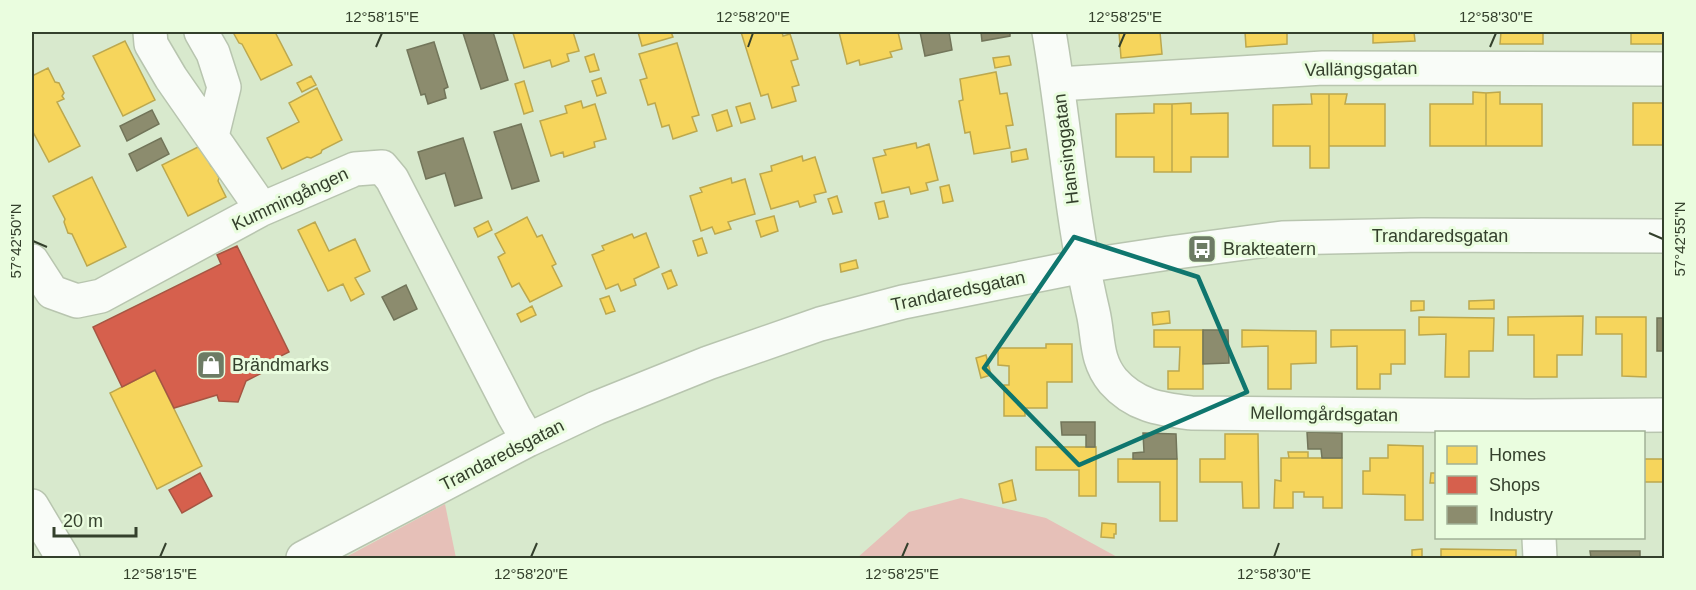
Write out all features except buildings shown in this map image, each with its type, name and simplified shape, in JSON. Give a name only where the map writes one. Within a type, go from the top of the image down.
[{"type":"street","points":[[150,32],[151,44],[171,78],[262,210]]},
{"type":"street","points":[[201,32],[213,53],[224,87],[212,136]]},
{"type":"street","name":"Hansinggatan","points":[[1049,32],[1058,84],[1075,225],[1083,266]]},
{"type":"street","name":"Vallängsgatan","points":[[1058,84],[1323,68],[1665,69]]},
{"type":"street","name":"Kummingången","points":[[32,261],[52,292],[77,301],[101,296],[262,210],[355,169],[382,167],[392,178],[528,440]]},
{"type":"street","name":"Trandaredsgatan","points":[[303,558],[528,440],[596,408],[708,363],[820,324],[903,302],[1083,266],[1282,238],[1422,235],[1665,236]]},
{"type":"street","name":"Mellomgårdsgatan","points":[[1083,266],[1094,315],[1100,360],[1113,380],[1131,398],[1156,408],[1191,413],[1534,424],[1665,415]]},
{"type":"street","points":[[32,506],[63,558]]},
{"type":"street","points":[[1539,539],[1540,558]]},
{"type":"highlighted area","points":[[1074,237],[1198,277],[1247,392],[1079,465],[984,368]]},
{"type":"shaded area","points":[[961,498],[1046,518],[1119,558],[857,558],[909,512]]},
{"type":"shaded area","points":[[445,504],[456,558],[344,558],[346,557]]},
{"type":"place","name":"Brakteatern","points":[[1202,249]]},
{"type":"place","name":"Brändmarks","points":[[211,365]]}]
